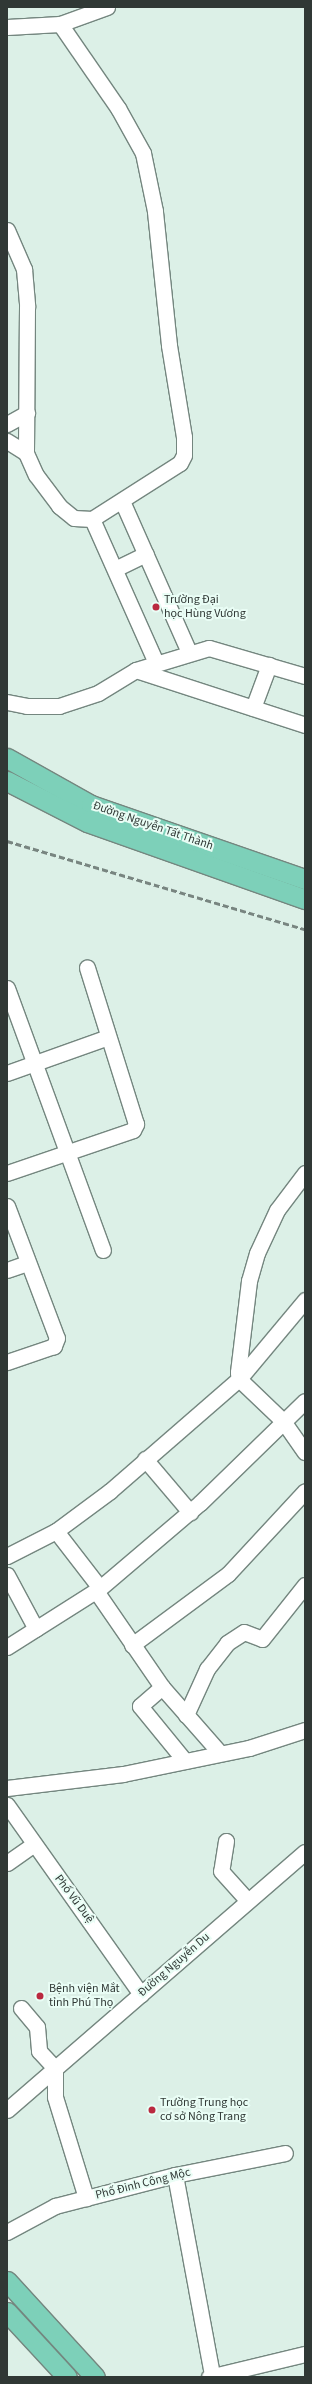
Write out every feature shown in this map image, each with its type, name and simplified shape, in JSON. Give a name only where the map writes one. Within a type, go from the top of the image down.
[{"type":"main road","name":"Đường Nguyễn Tất Thành","points":[[7,758],[54,787],[91,804],[305,879]]},
{"type":"main road","name":"Đường Nguyễn Tất Thành","points":[[7,781],[43,802],[87,822],[305,898]]},
{"type":"main road","points":[[43,802],[54,787]]},
{"type":"main road","points":[[7,2281],[95,2377]]},
{"type":"main road","points":[[7,2312],[67,2377]]},
{"type":"street","points":[[7,27],[60,24],[108,7]]},
{"type":"street","points":[[7,230],[24,269],[27,413],[26,453],[36,475],[59,506],[74,518],[92,519],[180,463],[184,455],[184,437],[169,345],[154,204],[143,153],[118,108],[60,24]]},
{"type":"street","points":[[7,424],[27,413]]},
{"type":"street","points":[[7,441],[26,453]]},
{"type":"street","points":[[122,501],[189,652]]},
{"type":"street","points":[[92,519],[117,568],[156,663]]},
{"type":"street","points":[[117,568],[146,554]]},
{"type":"street","points":[[7,702],[59,706],[98,693],[136,670],[189,652],[209,648],[305,676]]},
{"type":"street","points":[[253,708],[269,665]]},
{"type":"street","points":[[136,670],[305,725]]},
{"type":"street","points":[[7,1173],[133,1130],[136,1124],[87,968]]},
{"type":"street","points":[[7,988],[36,1063],[103,1250]]},
{"type":"street","points":[[7,1073],[108,1037]]},
{"type":"street","points":[[239,1379],[244,1314],[257,1253],[277,1210],[305,1173]]},
{"type":"street","points":[[7,1206],[57,1342],[7,1362]]},
{"type":"street","points":[[7,1270],[27,1263]]},
{"type":"street","points":[[7,1556],[56,1531],[145,1459],[239,1379],[305,1300]]},
{"type":"street","points":[[239,1379],[283,1421],[305,1452]]},
{"type":"street","points":[[7,1647],[98,1590],[190,1512],[305,1400]]},
{"type":"street","points":[[145,1459],[190,1512]]},
{"type":"street","points":[[132,1645],[228,1574],[305,1490]]},
{"type":"street","points":[[56,1531],[98,1590],[132,1645],[162,1686],[220,1754]]},
{"type":"street","points":[[7,1575],[36,1629]]},
{"type":"street","points":[[186,1715],[207,1669],[227,1643],[244,1632],[262,1639],[304,1589]]},
{"type":"street","points":[[162,1686],[140,1706],[185,1761]]},
{"type":"street","points":[[7,1788],[50,1780],[103,1778],[220,1754],[304,1734]]},
{"type":"street","name":"Phố Vũ Duệ","points":[[7,1805],[33,1845],[141,1994]]},
{"type":"street","points":[[226,1841],[221,1871],[248,1901]]},
{"type":"street","points":[[7,1863],[33,1845]]},
{"type":"street","name":"Đường Nguyễn Du","points":[[7,2110],[305,1852]]},
{"type":"street","points":[[21,2008],[37,2027],[38,2051],[54,2068],[55,2097],[86,2198]]},
{"type":"street","name":"Phố Đinh Công Mộc","points":[[7,2232],[38,2213],[86,2198],[175,2175],[285,2153]]},
{"type":"street","points":[[175,2175],[210,2375],[305,2354]]},
{"type":"railway","points":[[7,841],[305,929]]},
{"type":"place","name":"Trường Đại học Hùng Vương","points":[[156,607]]},
{"type":"place","name":"Bệnh viện Mắt tỉnh Phú Thọ","points":[[40,1996]]},
{"type":"place","name":"Trường Trung học cơ sở Nông Trang","points":[[152,2110]]}]
